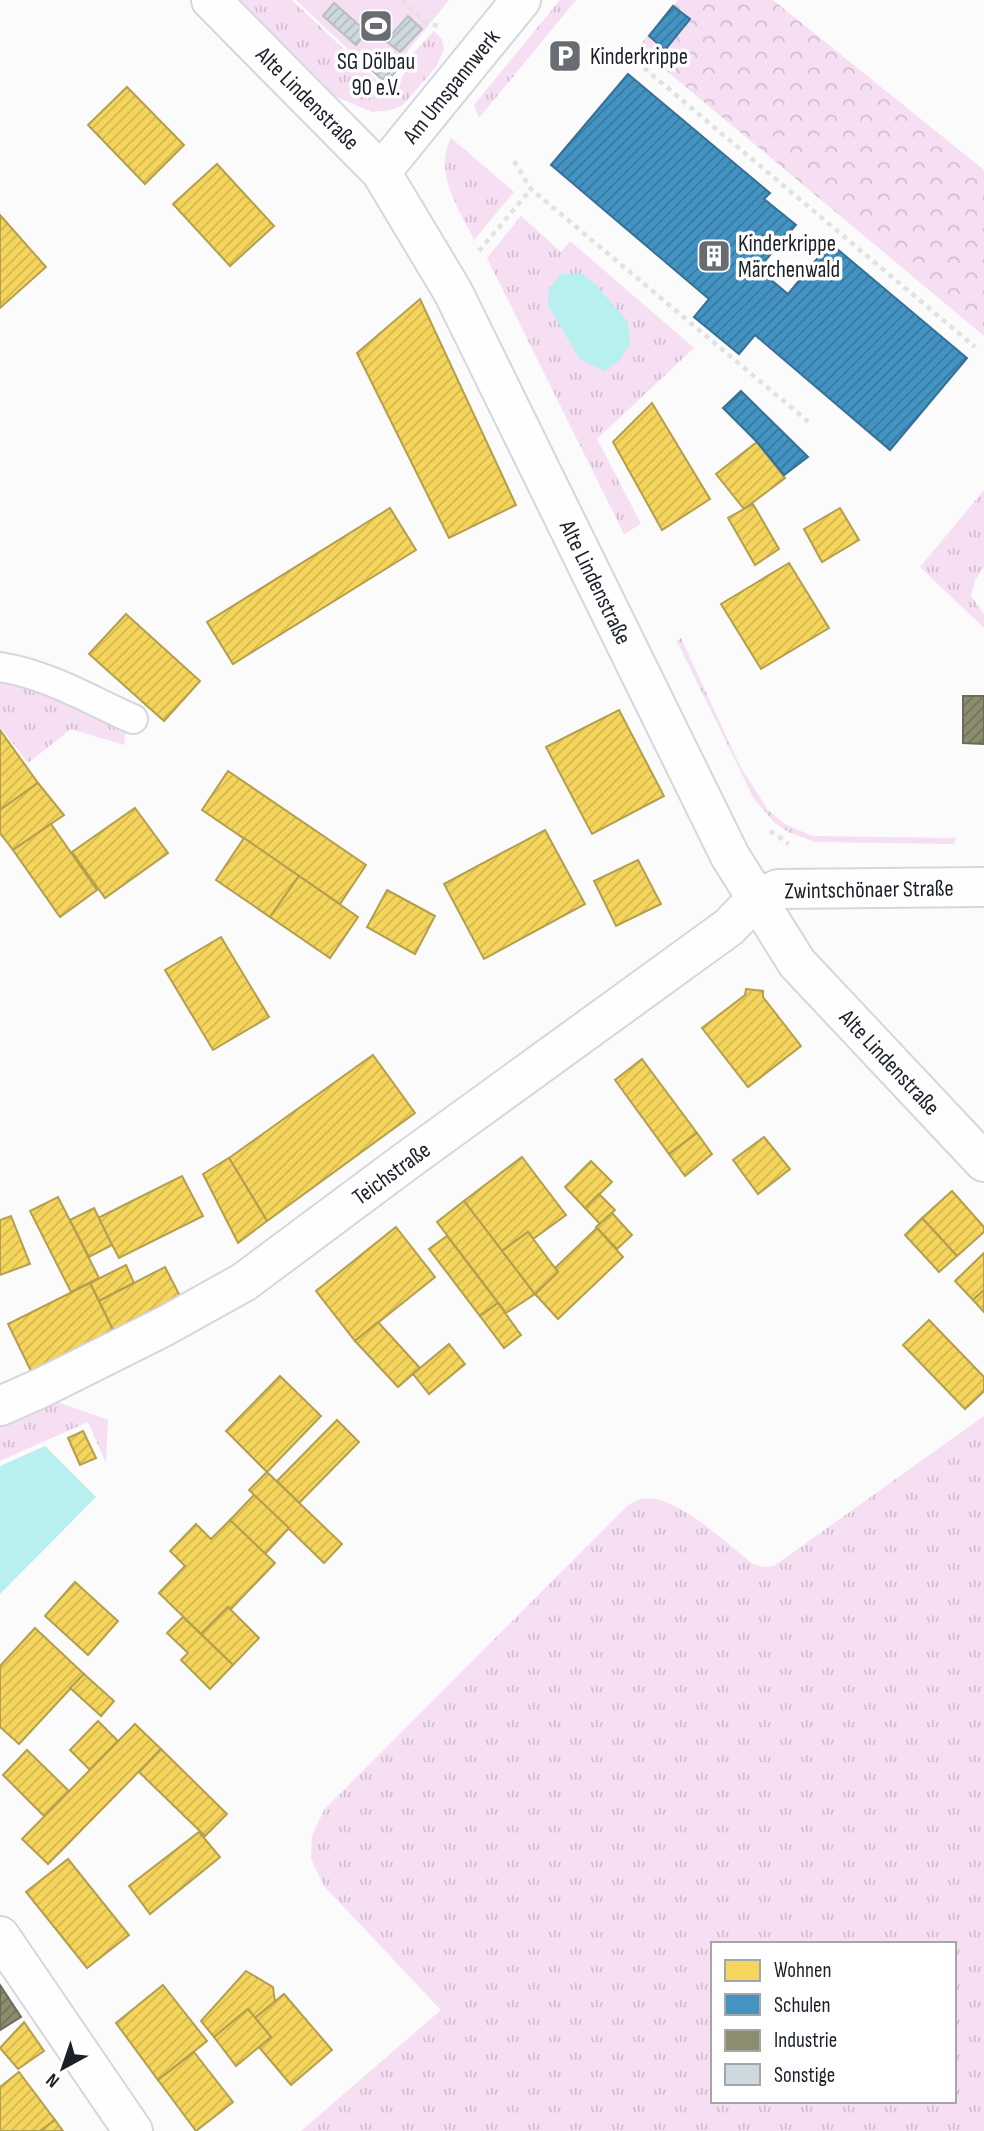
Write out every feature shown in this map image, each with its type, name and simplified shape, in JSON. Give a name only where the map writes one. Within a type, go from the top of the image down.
[{"type":"street","name":"Alte Lindenstraße","points":[[211,0],[381,172],[444,274],[730,856],[756,899],[797,963],[984,1162]]},
{"type":"street","name":"Am Umspannwerk","points":[[381,172],[521,0]]},
{"type":"street","name":"Zwintschönaer Straße","points":[[756,899],[778,889],[984,887]]},
{"type":"street","name":"Teichstraße","points":[[0,1406],[165,1326],[244,1282],[729,927],[756,899]]},
{"type":"street","points":[[0,1936],[133,2131]]},
{"type":"lane","points":[[0,667],[44,679],[132,719]]},
{"type":"path","points":[[402,0],[427,23],[449,29]]},
{"type":"path","points":[[644,68],[975,347]]},
{"type":"path","points":[[514,161],[531,189],[811,424]]},
{"type":"path","points":[[444,274],[473,258],[531,189]]},
{"type":"green space","points":[[238,0],[292,0],[389,92],[405,73],[400,68],[434,31],[442,39],[444,50],[436,67],[403,105],[391,110],[372,112],[332,95]]},
{"type":"green space","name":"SG Dölbau 90 e.V.","points":[[296,0],[449,0],[397,64],[384,52],[369,69]]},
{"type":"green space","points":[[560,0],[576,0],[479,118],[474,105]]},
{"type":"green space","points":[[678,0],[773,0],[984,170],[984,336],[638,47]]},
{"type":"green space","points":[[451,138],[514,192],[474,240],[455,203],[446,177],[446,151]]},
{"type":"green space","points":[[521,216],[561,252],[570,241],[694,348],[597,439],[641,524],[624,534],[487,258]]},
{"type":"green space","points":[[984,490],[984,567],[975,580],[971,596],[984,614],[984,628],[920,567]]},
{"type":"green space","points":[[681,638],[740,766],[768,810],[785,824],[812,836],[956,838],[954,844],[815,842],[788,832],[775,823],[754,799],[677,641]]},
{"type":"green space","points":[[0,681],[38,690],[126,729],[124,745],[71,729],[28,763],[0,727]]},
{"type":"green space","points":[[55,1401],[108,1420],[106,1463],[88,1422],[0,1461],[0,1426]]},
{"type":"green space","points":[[984,1416],[984,2131],[301,2131],[441,2010],[324,1886],[311,1859],[312,1836],[324,1810],[628,1505],[637,1500],[656,1499],[670,1504],[701,1522],[753,1564],[774,1566]]},
{"type":"water","points":[[562,274],[583,274],[628,322],[630,344],[619,361],[603,371],[579,358],[548,305],[549,288]]},
{"type":"water","points":[[45,1446],[96,1497],[0,1594],[0,1466]]},
{"type":"building: Wohnen","points":[[127,87],[184,145],[145,184],[88,125]]},
{"type":"building: Wohnen","points":[[217,164],[274,226],[230,266],[173,204]]},
{"type":"building: Wohnen","points":[[0,215],[46,267],[0,308]]},
{"type":"building: Wohnen","points":[[420,299],[516,505],[449,538],[357,353]]},
{"type":"building: Wohnen","points":[[652,403],[710,499],[662,530],[613,442]]},
{"type":"building: Wohnen","points":[[757,442],[785,478],[744,509],[716,474]]},
{"type":"building: Wohnen","points":[[753,504],[779,549],[755,565],[728,518]]},
{"type":"building: Wohnen","points":[[390,508],[416,550],[233,664],[207,622]]},
{"type":"building: Wohnen","points":[[840,508],[859,540],[822,562],[804,529]]},
{"type":"building: Wohnen","points":[[789,563],[829,628],[761,669],[721,604]]},
{"type":"building: Wohnen","points":[[126,614],[200,681],[164,721],[89,654]]},
{"type":"building: Wohnen","points":[[619,710],[664,796],[592,834],[546,747]]},
{"type":"building: Wohnen","points":[[0,730],[38,783],[0,810]]},
{"type":"building: Wohnen","points":[[228,771],[366,865],[340,904],[202,810]]},
{"type":"building: Wohnen","points":[[38,783],[64,815],[13,850],[0,833],[0,810]]},
{"type":"building: Wohnen","points":[[135,808],[168,853],[105,898],[72,852]]},
{"type":"building: Wohnen","points":[[51,824],[97,890],[60,917],[13,850]]},
{"type":"building: Wohnen","points":[[545,830],[585,904],[484,959],[444,884]]},
{"type":"building: Wohnen","points":[[244,838],[299,876],[270,917],[216,880]]},
{"type":"building: Wohnen","points":[[638,860],[661,904],[616,926],[594,881]]},
{"type":"building: Wohnen","points":[[299,876],[358,917],[330,958],[270,917]]},
{"type":"building: Wohnen","points":[[387,890],[435,916],[415,954],[367,927]]},
{"type":"building: Wohnen","points":[[221,937],[269,1017],[213,1050],[165,970]]},
{"type":"building: Wohnen","points":[[746,989],[763,991],[763,997],[801,1046],[748,1087],[702,1028],[745,995]]},
{"type":"building: Wohnen","points":[[373,1055],[415,1113],[267,1221],[229,1158]]},
{"type":"building: Wohnen","points":[[642,1059],[697,1133],[669,1154],[615,1080]]},
{"type":"building: Wohnen","points":[[697,1133],[712,1154],[685,1176],[669,1154]]},
{"type":"building: Wohnen","points":[[764,1137],[790,1169],[758,1194],[733,1160]]},
{"type":"building: Wohnen","points":[[522,1157],[566,1215],[533,1239],[528,1232],[502,1251],[464,1201]]},
{"type":"building: Wohnen","points":[[229,1158],[267,1221],[238,1243],[203,1174]]},
{"type":"building: Wohnen","points":[[591,1161],[612,1182],[585,1208],[565,1187]]},
{"type":"building: Wohnen","points":[[182,1176],[203,1216],[119,1258],[98,1218]]},
{"type":"building: Wohnen","points":[[952,1191],[984,1227],[984,1232],[957,1256],[922,1218]]},
{"type":"building: Wohnen","points":[[599,1194],[615,1210],[600,1224],[585,1208]]},
{"type":"building: Wohnen","points":[[58,1197],[99,1278],[71,1292],[30,1211]]},
{"type":"building: Wohnen","points":[[464,1201],[535,1294],[506,1313],[437,1222]]},
{"type":"building: Wohnen","points":[[94,1208],[112,1245],[89,1257],[70,1220]]},
{"type":"building: Wohnen","points":[[612,1213],[632,1235],[617,1249],[596,1227]]},
{"type":"building: Wohnen","points":[[11,1216],[30,1264],[0,1275],[0,1220]]},
{"type":"building: Wohnen","points":[[922,1218],[957,1256],[939,1272],[905,1235]]},
{"type":"building: Wohnen","points":[[396,1227],[435,1277],[355,1341],[316,1291]]},
{"type":"building: Wohnen","points":[[597,1228],[623,1257],[558,1319],[535,1294],[558,1272],[555,1268]]},
{"type":"building: Wohnen","points":[[528,1232],[558,1272],[535,1294],[502,1251]]},
{"type":"building: Wohnen","points":[[447,1236],[498,1303],[480,1316],[429,1249]]},
{"type":"building: Wohnen","points":[[984,1253],[984,1290],[973,1300],[955,1281]]},
{"type":"building: Wohnen","points":[[126,1265],[134,1283],[99,1301],[90,1283]]},
{"type":"building: Wohnen","points":[[165,1267],[180,1296],[113,1330],[99,1301]]},
{"type":"building: Wohnen","points":[[90,1283],[113,1330],[31,1371],[8,1324]]},
{"type":"building: Wohnen","points":[[984,1290],[984,1312],[973,1300]]},
{"type":"building: Wohnen","points":[[498,1303],[521,1335],[504,1348],[480,1316]]},
{"type":"building: Wohnen","points":[[929,1320],[984,1377],[984,1391],[965,1409],[903,1345]]},
{"type":"building: Wohnen","points":[[378,1322],[420,1368],[398,1387],[355,1341]]},
{"type":"building: Wohnen","points":[[449,1344],[465,1364],[429,1394],[413,1374]]},
{"type":"building: Wohnen","points":[[280,1376],[321,1416],[267,1472],[226,1431]]},
{"type":"building: Wohnen","points":[[337,1420],[359,1442],[299,1503],[277,1481]]},
{"type":"building: Wohnen","points":[[83,1431],[96,1458],[80,1465],[68,1438]]},
{"type":"building: Wohnen","points":[[267,1472],[342,1544],[324,1563],[249,1490]]},
{"type":"building: Wohnen","points":[[254,1495],[289,1528],[265,1554],[230,1520]]},
{"type":"building: Wohnen","points":[[230,1520],[275,1563],[231,1609],[228,1607],[201,1634],[159,1593],[185,1566],[170,1551],[196,1524],[211,1539]]},
{"type":"building: Wohnen","points":[[75,1582],[118,1621],[88,1655],[45,1616]]},
{"type":"building: Wohnen","points":[[228,1607],[259,1638],[233,1665],[201,1634]]},
{"type":"building: Wohnen","points":[[183,1617],[233,1665],[210,1689],[181,1660],[188,1653],[167,1633]]},
{"type":"building: Wohnen","points":[[35,1628],[84,1674],[19,1744],[0,1727],[0,1666]]},
{"type":"building: Wohnen","points":[[84,1674],[114,1701],[101,1716],[70,1688]]},
{"type":"building: Wohnen","points":[[98,1721],[118,1741],[90,1770],[70,1750]]},
{"type":"building: Wohnen","points":[[135,1724],[161,1749],[48,1864],[22,1839]]},
{"type":"building: Wohnen","points":[[161,1749],[227,1814],[205,1836],[139,1772]]},
{"type":"building: Wohnen","points":[[27,1750],[69,1791],[44,1816],[3,1775]]},
{"type":"building: Wohnen","points":[[199,1832],[220,1857],[150,1914],[129,1886]]},
{"type":"building: Wohnen","points":[[68,1859],[129,1935],[87,1968],[26,1892]]},
{"type":"building: Wohnen","points":[[246,1971],[273,1987],[275,2002],[255,2018],[248,2009],[214,2037],[201,2021]]},
{"type":"building: Wohnen","points":[[163,1985],[207,2041],[158,2080],[116,2023]]},
{"type":"building: Wohnen","points":[[284,1994],[332,2050],[291,2085],[259,2047],[271,2037],[255,2018]]},
{"type":"building: Wohnen","points":[[248,2009],[271,2037],[236,2066],[214,2037]]},
{"type":"building: Wohnen","points":[[24,2022],[44,2051],[18,2069],[0,2048]]},
{"type":"building: Wohnen","points":[[194,2052],[233,2102],[196,2131],[158,2080]]},
{"type":"building: Wohnen","points":[[19,2072],[55,2120],[40,2131],[0,2131],[0,2087]]},
{"type":"building: Wohnen","points":[[55,2120],[63,2131],[40,2131]]},
{"type":"building: Schulen","points":[[673,6],[690,19],[665,50],[649,36]]},
{"type":"building: Schulen","name":"Kinderkrippe Märchenwald","points":[[628,74],[770,193],[764,199],[796,225],[758,269],[788,294],[830,243],[967,358],[890,450],[755,335],[739,354],[694,317],[709,299],[551,165]]},
{"type":"building: Schulen","points":[[741,391],[808,457],[784,475],[757,442],[723,408]]},
{"type":"building: Industrie","points":[[963,696],[984,696],[984,744],[963,743]]},
{"type":"building: Industrie","points":[[0,1985],[21,2017],[0,2030]]},
{"type":"building: Sonstige","points":[[334,3],[367,32],[356,45],[323,16]]},
{"type":"building: Sonstige","points":[[408,16],[422,29],[400,52],[386,41]]},
{"type":"building: Sonstige","points":[[383,53],[400,66],[386,83],[370,69]]},
{"type":"place","name":"SG Dölbau 90 e.V.","points":[[376,26]]},
{"type":"place","name":"Kinderkrippe","points":[[565,56]]},
{"type":"place","name":"Kinderkrippe Märchenwald","points":[[714,256]]}]
